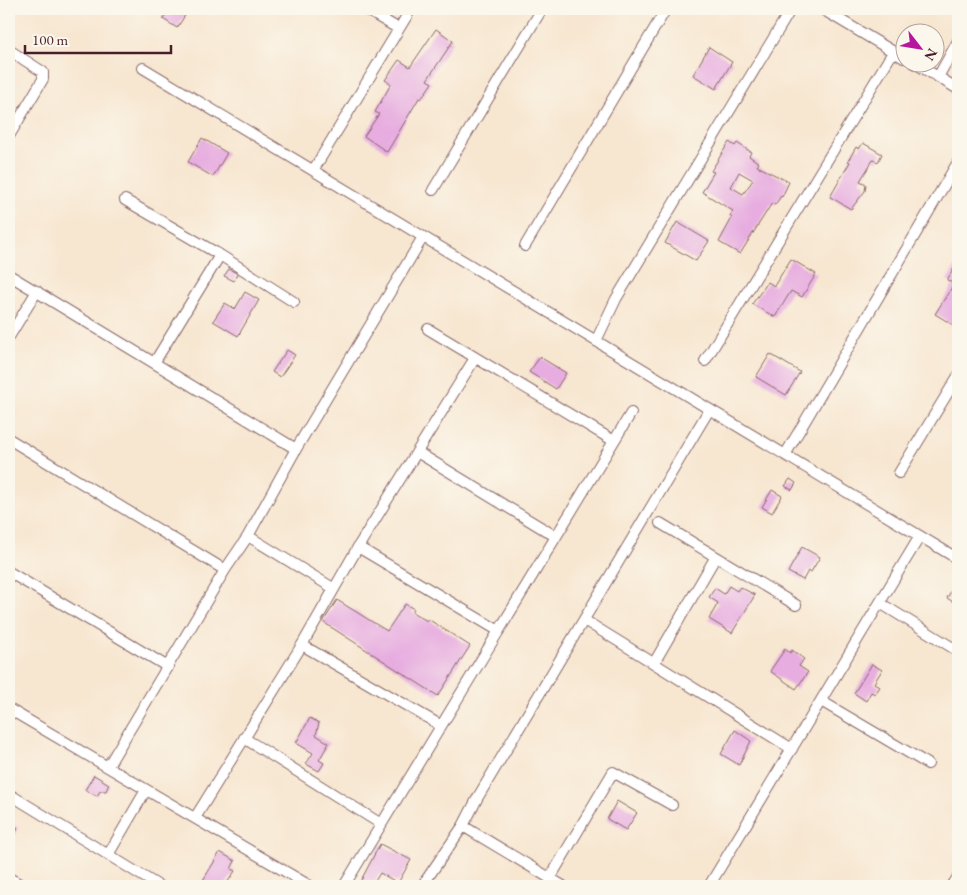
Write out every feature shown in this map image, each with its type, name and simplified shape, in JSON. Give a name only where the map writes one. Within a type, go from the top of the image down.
[{"type":"street","points":[[365,9],[399,29]]},
{"type":"street","points":[[314,169],[411,9]]},
{"type":"street","points":[[433,190],[542,9]]},
{"type":"street","points":[[524,246],[666,9]]},
{"type":"street","points":[[596,341],[616,300],[792,9]]},
{"type":"street","points":[[706,361],[893,52],[822,9]]},
{"type":"street","points":[[938,77],[958,41]]},
{"type":"street","points":[[9,50],[36,66],[43,72],[43,79],[9,136]]},
{"type":"street","points":[[143,68],[314,169],[423,237],[958,559]]},
{"type":"street","points":[[930,72],[958,89]]},
{"type":"street","points":[[785,455],[958,162]]},
{"type":"street","points":[[125,200],[220,255],[294,302]]},
{"type":"street","points":[[108,766],[225,570],[248,536],[296,449],[423,237]]},
{"type":"street","points":[[154,364],[220,255]]},
{"type":"street","points":[[9,275],[296,449]]},
{"type":"street","points":[[9,337],[37,292]]},
{"type":"street","points":[[428,329],[614,441]]},
{"type":"street","points":[[195,818],[302,644],[333,588],[475,358]]},
{"type":"street","points":[[899,473],[958,376]]},
{"type":"street","points":[[422,886],[463,826],[478,797],[709,410]]},
{"type":"street","points":[[344,886],[631,413]]},
{"type":"street","points":[[9,439],[225,570]]},
{"type":"street","points":[[417,452],[556,536]]},
{"type":"street","points":[[660,523],[715,558],[796,605]]},
{"type":"street","points":[[248,536],[333,588]]},
{"type":"street","points":[[709,886],[920,536]]},
{"type":"street","points":[[358,547],[499,631]]},
{"type":"street","points":[[654,663],[715,558]]},
{"type":"street","points":[[9,572],[168,667]]},
{"type":"street","points":[[880,603],[958,651]]},
{"type":"street","points":[[584,620],[792,748]]},
{"type":"street","points":[[302,644],[440,725]]},
{"type":"street","points":[[821,701],[928,764]]},
{"type":"street","points":[[9,709],[310,886]]},
{"type":"street","points":[[244,738],[381,824]]},
{"type":"street","points":[[550,878],[610,773],[619,774],[672,805]]},
{"type":"street","points":[[108,855],[146,790]]},
{"type":"street","points":[[9,794],[159,886]]},
{"type":"street","points":[[463,826],[562,886]]},
{"type":"street","points":[[952,886],[958,876]]},
{"type":"street","points":[[9,878],[23,886]]},
{"type":"building","points":[[170,9],[189,9],[177,28],[163,19]]},
{"type":"building","points":[[436,29],[453,41],[427,80],[432,83],[421,99],[419,98],[387,152],[364,136],[379,114],[375,112],[391,84],[385,80],[399,60],[410,67]]},
{"type":"building","points":[[709,47],[732,62],[716,89],[693,75]]},
{"type":"building","points":[[202,138],[227,153],[213,177],[188,162]]},
{"type":"building","points":[[729,142],[735,146],[737,143],[751,152],[749,156],[759,163],[757,166],[789,182],[782,197],[775,205],[772,203],[740,254],[719,242],[732,218],[730,216],[733,211],[702,192],[714,172],[711,171]],"holes":[[[739,172],[753,180],[743,194],[731,187]]]},
{"type":"building","points":[[863,143],[882,154],[878,162],[873,160],[860,181],[866,184],[865,191],[851,209],[830,197],[850,162],[848,161],[856,147],[859,149]]},
{"type":"building","points":[[677,222],[709,241],[696,261],[665,243]]},
{"type":"building","points":[[791,259],[816,274],[802,297],[791,291],[775,317],[752,304],[768,282],[774,286]]},
{"type":"building","points":[[958,262],[958,328],[935,314],[954,284],[947,280]]},
{"type":"building","points":[[229,269],[238,274],[234,281],[224,276]]},
{"type":"building","points":[[245,292],[259,300],[238,336],[213,321],[225,303],[235,309]]},
{"type":"building","points":[[287,350],[295,355],[280,377],[272,372]]},
{"type":"building","points":[[770,354],[800,372],[786,395],[756,377]]},
{"type":"building","points":[[540,357],[566,373],[556,389],[529,372]]},
{"type":"building","points":[[790,479],[796,483],[792,490],[785,486]]},
{"type":"building","points":[[772,490],[782,496],[772,513],[762,507]]},
{"type":"building","points":[[802,547],[820,557],[811,572],[808,571],[803,580],[788,572]]},
{"type":"building","points":[[958,579],[958,605],[947,598]]},
{"type":"building","points":[[729,586],[737,591],[740,587],[755,595],[732,633],[709,619],[718,603],[709,597],[715,588],[724,594]]},
{"type":"building","points":[[337,600],[387,631],[405,604],[414,609],[412,612],[427,621],[428,619],[470,646],[438,696],[323,622]]},
{"type":"building","points":[[785,649],[790,653],[792,650],[804,659],[799,666],[808,672],[796,689],[770,671]]},
{"type":"building","points":[[872,664],[882,670],[874,683],[880,687],[875,694],[871,692],[866,701],[854,693]]},
{"type":"building","points":[[310,718],[319,723],[316,735],[329,743],[319,760],[324,763],[319,771],[306,764],[313,753],[296,743]]},
{"type":"building","points":[[735,730],[751,741],[739,765],[721,754]]},
{"type":"building","points":[[94,775],[109,784],[106,791],[100,791],[97,796],[85,790]]},
{"type":"building","points":[[617,801],[637,813],[626,830],[607,819]]},
{"type":"building","points":[[9,823],[18,828],[9,844]]},
{"type":"building","points":[[380,844],[411,860],[398,883],[380,873],[372,886],[358,886]]},
{"type":"building","points":[[220,852],[235,861],[231,869],[235,871],[225,886],[209,886],[202,882]]}]
